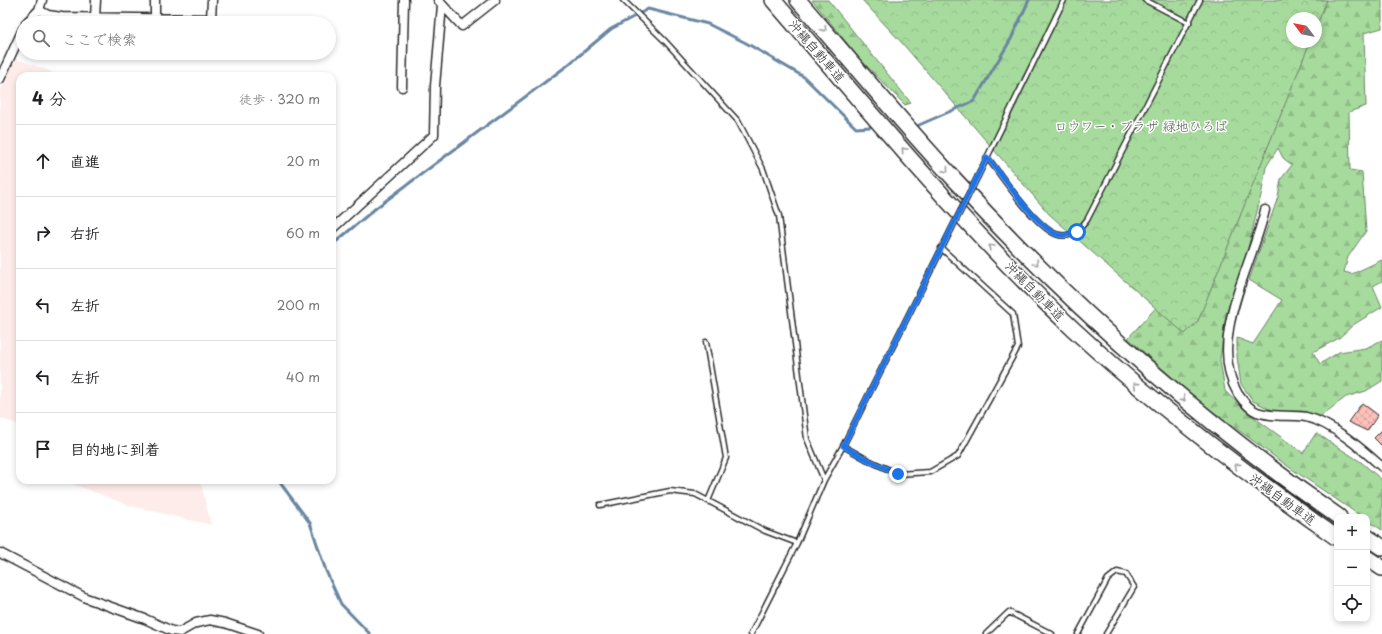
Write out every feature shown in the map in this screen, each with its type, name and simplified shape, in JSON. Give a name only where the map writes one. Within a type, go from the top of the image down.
[{"type":"highway","name":"沖縄自動車道","points":[[773,0],[944,197],[1026,283],[1072,328],[1170,413],[1232,462],[1334,536]]},
{"type":"highway","name":"沖縄自動車道","points":[[798,0],[957,182],[1086,312],[1184,401],[1238,444],[1335,514]]},
{"type":"highway","points":[[1370,539],[1382,547]]},
{"type":"highway","points":[[1370,560],[1382,568]]},
{"type":"street","points":[[33,16],[39,10],[42,0]]},
{"type":"street","points":[[95,16],[96,0]]},
{"type":"street","points":[[155,0],[155,16]]},
{"type":"street","points":[[211,16],[212,0]]},
{"type":"street","points":[[402,86],[404,0]]},
{"type":"street","points":[[440,3],[462,26],[495,0]]},
{"type":"street","points":[[336,224],[434,135],[435,86],[440,3]]},
{"type":"street","points":[[39,10],[48,15],[55,16]]},
{"type":"street","points":[[0,79],[3,66],[16,42]]},
{"type":"street","points":[[1265,210],[1261,230],[1243,279],[1227,334],[1228,363],[1233,386],[1243,402],[1257,412],[1271,416],[1306,417],[1318,422],[1365,452],[1382,466]]},
{"type":"street","points":[[0,553],[86,598],[145,619],[172,631],[180,632],[196,623],[210,620],[225,622],[258,634]]},
{"type":"lane","points":[[623,0],[665,41],[738,121],[763,169],[779,216],[807,439],[824,480]]},
{"type":"lane","points":[[751,634],[797,543],[824,480],[843,446],[978,176],[1064,0]]},
{"type":"lane","points":[[1144,0],[1189,23]]},
{"type":"lane","points":[[987,157],[1038,222],[1049,231],[1060,235],[1077,232],[1087,220],[1200,0]]},
{"type":"lane","points":[[843,446],[898,474],[930,472],[958,456],[1018,347],[1013,314],[941,248]]},
{"type":"lane","points":[[706,342],[726,458],[708,501]]},
{"type":"lane","points":[[600,505],[670,491],[695,494],[765,531],[797,543]]},
{"type":"lane","points":[[1078,634],[1108,579],[1117,572],[1126,574],[1134,587],[1106,634]]},
{"type":"lane","points":[[986,634],[1009,612],[1052,634]]},
{"type":"shaded area","points":[[16,59],[51,72],[16,72],[16,424],[0,418],[0,91]]},
{"type":"shaded area","points":[[73,484],[201,484],[211,525],[131,506]]},
{"type":"green space","points":[[812,0],[828,0],[911,103],[905,105],[859,58]]},
{"type":"green space","name":"ロウワー・プラザ 緑地ひろば","points":[[862,0],[1327,0],[1322,12],[1286,12],[1286,48],[1308,48],[1198,321],[1185,334],[1049,214],[902,43]]},
{"type":"green space","points":[[1274,0],[1382,0],[1382,28],[1364,33],[1366,106],[1349,112],[1350,170],[1362,172],[1366,231],[1348,257],[1344,272],[1352,274],[1382,260],[1382,281],[1373,286],[1382,307],[1353,325],[1339,338],[1313,352],[1320,364],[1339,352],[1366,348],[1382,340],[1382,381],[1366,391],[1346,397],[1321,416],[1302,411],[1276,412],[1253,401],[1241,384],[1237,357],[1237,338],[1253,344],[1282,300],[1249,280],[1278,197],[1281,179],[1292,165],[1283,158],[1278,148],[1266,167],[1262,191],[1246,256],[1226,314],[1220,360],[1225,391],[1248,413],[1303,453],[1316,433],[1361,462],[1382,480],[1382,530],[1370,522],[1370,514],[1358,514],[1286,465],[1200,402],[1128,338],[1162,301]]},
{"type":"building","points":[[1362,403],[1378,415],[1367,431],[1348,422]]},
{"type":"building","points":[[1382,430],[1382,446],[1374,438]]},
{"type":"waterway","points":[[919,125],[974,101],[1011,39],[1029,0]]},
{"type":"waterway","points":[[336,242],[376,208],[568,65],[611,29],[648,9],[708,24],[746,43],[804,77],[856,128],[870,127]]},
{"type":"waterway","points":[[281,484],[310,523],[326,571],[341,604],[370,634]]},
{"type":"route","points":[[898,474],[843,446],[987,157],[1038,222],[1049,231],[1060,235],[1077,232]]}]
